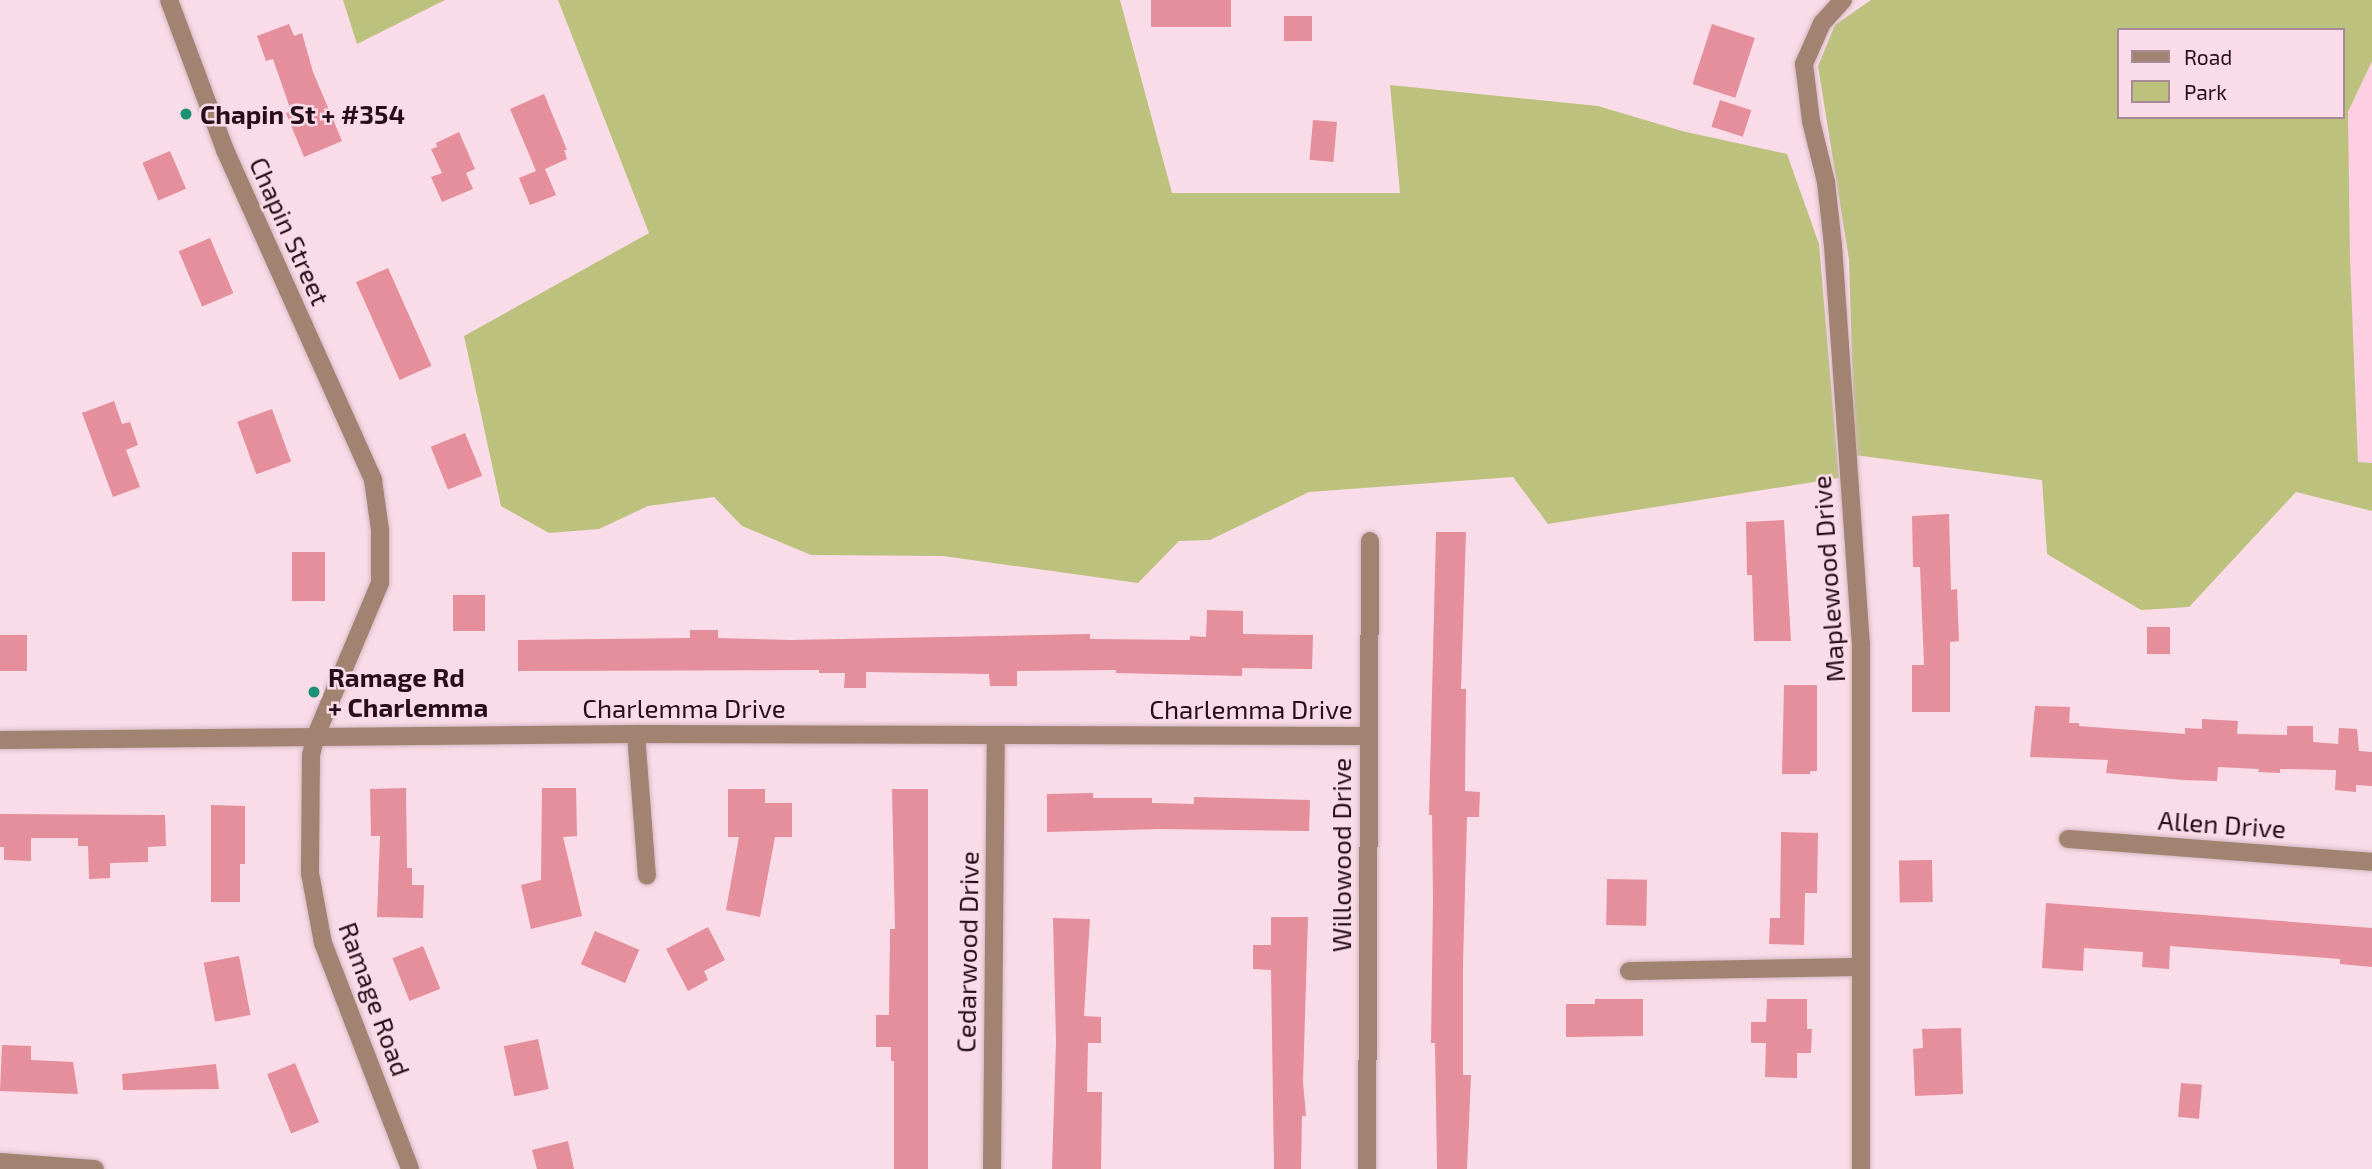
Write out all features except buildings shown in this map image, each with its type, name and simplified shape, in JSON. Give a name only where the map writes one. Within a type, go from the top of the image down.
[{"type":"street","name":"Chapin Street","points":[[169,0],[225,150],[373,480]]},
{"type":"street","name":"Maplewood Drive","points":[[1843,0],[1822,23],[1804,64],[1811,121],[1826,182],[1833,245],[1861,645],[1861,1169]]},
{"type":"street","name":"Ramage Road","points":[[373,480],[380,530],[380,583],[316,735],[311,755],[310,873],[323,943],[410,1169]]},
{"type":"street","name":"Willowood Drive","points":[[1367,1169],[1370,541]]},
{"type":"street","points":[[636,734],[647,876]]},
{"type":"street","name":"Charlemma Drive","points":[[0,740],[636,734],[1368,736]]},
{"type":"street","name":"Cedarwood Drive","points":[[992,1169],[996,735]]},
{"type":"street","name":"Allen Drive","points":[[2068,839],[2372,862]]},
{"type":"street","points":[[1629,971],[1861,967]]},
{"type":"street","points":[[0,1162],[96,1169]]},
{"type":"shaded area","points":[[2372,61],[2372,463],[2358,463],[2350,257],[2348,112]]},
{"type":"green space","points":[[343,0],[445,0],[357,44]]},
{"type":"green space","points":[[558,0],[1120,0],[1172,193],[1400,193],[1390,85],[1598,106],[1682,131],[1787,154],[1819,244],[1839,478],[1548,524],[1513,477],[1309,492],[1210,540],[1179,541],[1138,583],[943,556],[811,555],[742,526],[714,497],[648,506],[599,529],[549,533],[501,506],[464,336],[649,233]]},
{"type":"green space","points":[[1871,0],[2372,0],[2372,61],[2348,112],[2350,257],[2358,462],[2372,463],[2372,511],[2296,492],[2189,607],[2141,610],[2047,554],[2042,480],[1855,455],[1849,260],[1818,66],[1835,25]]},
{"type":"place","name":"Chapin St + #354","points":[[186,114]]},
{"type":"place","name":"Ramage Rd + Charlemma","points":[[314,692]]}]
